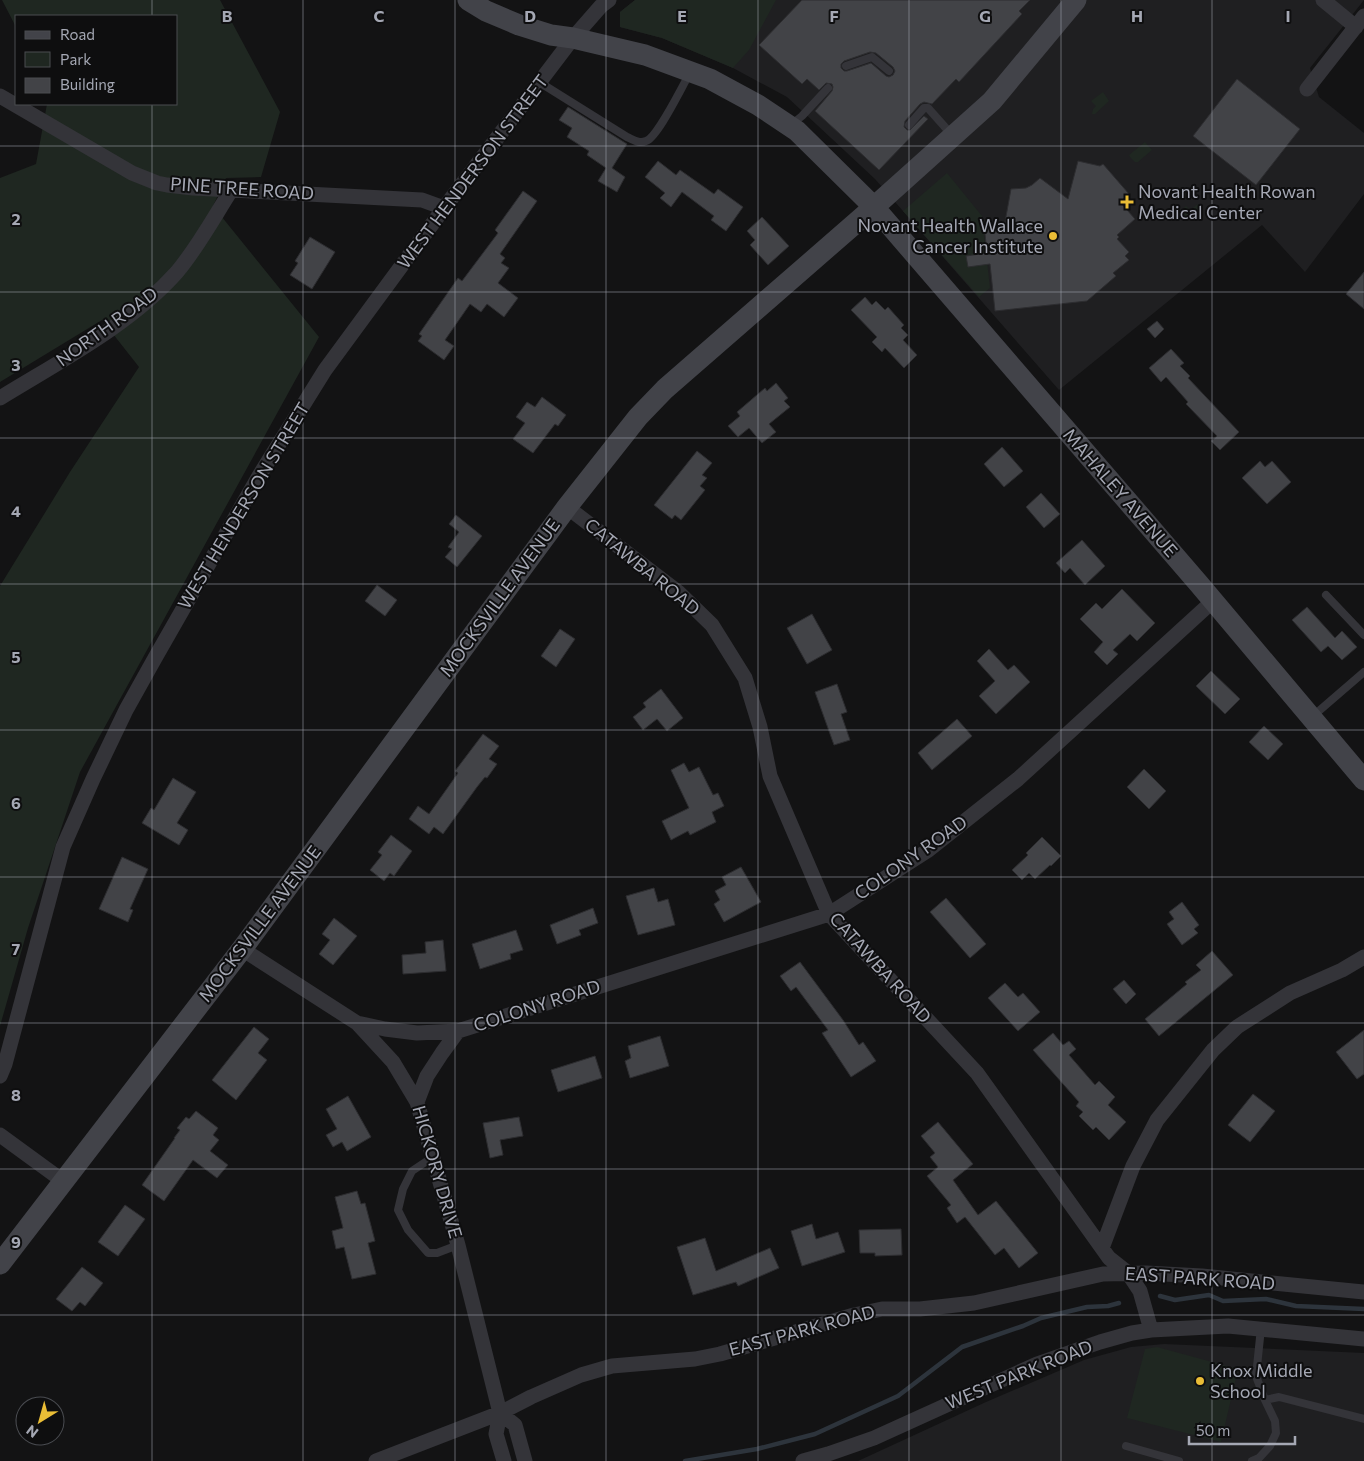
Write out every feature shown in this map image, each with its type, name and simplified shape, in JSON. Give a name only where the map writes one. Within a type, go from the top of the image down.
[{"type":"street","name":"MAHALEY AVENUE","points":[[468,0],[486,12],[519,25],[551,35],[573,38],[645,55],[710,79],[758,105],[797,131],[874,207],[1213,601],[1364,780]]},
{"type":"street","name":"WEST HENDERSON STREET","points":[[0,1076],[5,1064],[63,847],[93,778],[126,710],[258,476],[320,378],[444,208],[573,38],[609,0]]},
{"type":"street","name":"MOCKSVILLE AVENUE","points":[[0,1264],[242,948],[567,507],[638,417],[666,389],[874,207],[997,96],[1076,0]]},
{"type":"street","points":[[1307,88],[1360,21],[1323,0]]},
{"type":"street","name":"PINE TREE ROAD","points":[[0,96],[15,105]]},
{"type":"street","name":"PINE TREE ROAD","points":[[16,105],[126,169],[146,179],[167,185],[422,200],[444,208]]},
{"type":"street","name":"NORTH ROAD","points":[[0,398],[101,335],[159,290],[186,260],[232,189]]},
{"type":"street","name":"CATAWBA ROAD","points":[[567,507],[678,592],[712,625],[745,678],[760,727],[770,776],[829,914],[977,1074],[1109,1258],[1128,1273],[1140,1291],[1151,1330]]},
{"type":"street","name":"COLONY ROAD","points":[[357,1023],[417,1033],[458,1031],[829,914],[927,851],[1018,779],[1213,601]]},
{"type":"street","name":"HICKORY DRIVE","points":[[242,948],[357,1023],[393,1062],[417,1102],[458,1245],[500,1413],[496,1434],[504,1461]]},
{"type":"street","points":[[1102,1248],[1133,1166],[1157,1120],[1213,1050],[1237,1027],[1290,993],[1342,970],[1364,957]]},
{"type":"street","name":"COLONY ROAD","points":[[417,1102],[427,1076],[458,1031]]},
{"type":"street","points":[[0,1135],[63,1181]]},
{"type":"street","name":"EAST PARK ROAD","points":[[376,1461],[500,1413],[581,1375],[612,1366],[695,1360],[854,1315],[882,1309],[920,1309],[974,1303],[1103,1274],[1128,1273],[1202,1276],[1364,1292]]},
{"type":"street","name":"WEST PARK ROAD","points":[[803,1461],[874,1438],[1037,1364],[1132,1332],[1228,1326],[1364,1339]]},
{"type":"street","name":"HICKORY DRIVE","points":[[500,1413],[514,1426],[525,1461]]},
{"type":"lane","points":[[846,66],[872,57],[889,71]]},
{"type":"lane","points":[[539,82],[627,137],[640,142],[648,141],[656,132],[690,72]]},
{"type":"lane","points":[[790,127],[828,88]]},
{"type":"lane","points":[[909,126],[922,105],[928,108],[953,137]]},
{"type":"lane","points":[[1326,595],[1364,635]]},
{"type":"lane","points":[[1311,717],[1364,672]]},
{"type":"lane","points":[[433,1157],[412,1171],[403,1189],[398,1210],[408,1230],[428,1253],[438,1253],[458,1245]]},
{"type":"lane","points":[[1252,1461],[1258,1458],[1270,1446],[1276,1433],[1275,1421],[1256,1376],[1260,1328]]},
{"type":"lane","points":[[1265,1400],[1279,1397],[1364,1419]]},
{"type":"lane","points":[[1126,1446],[1179,1461]]},
{"type":"shaded area","name":"Novant Health Rowan Medical Center","points":[[635,0],[1364,0],[1310,68],[1319,97],[1364,133],[1364,194],[1305,272],[1262,225],[1059,390],[875,179],[787,97],[733,68],[662,38],[620,27],[620,12]]},
{"type":"shaded area","name":"Knox Middle School","points":[[1164,1344],[1364,1353],[1364,1461],[858,1461],[986,1402],[1084,1360],[1131,1347]]},
{"type":"green space","points":[[2,0],[220,0],[280,112],[261,177],[226,178],[213,206],[319,337],[80,772],[28,928],[0,1026],[0,586],[70,472],[139,367],[102,320],[0,382],[0,178],[36,164],[47,105],[178,105],[178,15],[15,15],[15,25]]},
{"type":"green space","points":[[635,0],[776,0],[749,50],[733,68],[662,38],[620,27],[620,12]]},
{"type":"green space","points":[[1103,92],[1109,101],[1095,114],[1092,114],[1096,106],[1091,101]]},
{"type":"green space","points":[[1145,142],[1152,150],[1138,162],[1135,162],[1129,155]]},
{"type":"green space","points":[[947,173],[982,216],[990,288],[979,297],[903,211]]},
{"type":"green space","points":[[1198,204],[1202,206],[1202,210],[1195,218],[1186,220],[1180,215],[1186,206],[1190,210]]},
{"type":"green space","points":[[1157,1347],[1238,1369],[1221,1442],[1127,1418],[1145,1349]]},
{"type":"building","points":[[802,0],[1030,0],[1019,11],[1022,14],[959,82],[956,79],[932,104],[924,102],[920,104],[905,121],[904,127],[910,130],[924,116],[928,119],[879,170],[815,111],[832,91],[832,84],[826,83],[819,90],[807,79],[802,84],[759,45]],"holes":[[[870,52],[876,53],[893,67],[895,71],[893,75],[886,76],[871,63],[847,71],[841,68],[841,64],[844,61]]]},
{"type":"building","points":[[1237,79],[1300,129],[1256,185],[1193,136]]},
{"type":"building","points":[[568,107],[627,144],[612,168],[625,177],[617,192],[598,181],[606,168],[587,155],[589,151],[567,137],[572,128],[559,120]]},
{"type":"building","points":[[658,161],[676,175],[680,170],[714,194],[718,189],[743,207],[726,231],[711,220],[714,216],[682,192],[671,207],[660,198],[665,193],[645,177]]},
{"type":"building","name":"Novant Health Wallace Cancer Institute","points":[[1078,161],[1100,166],[1103,164],[1129,194],[1120,202],[1135,219],[1117,235],[1119,237],[1117,239],[1129,252],[1125,256],[1129,260],[1113,273],[1116,276],[1087,301],[995,311],[990,264],[968,267],[966,256],[987,253],[984,224],[1005,222],[1011,189],[1026,188],[1040,178],[1068,199]]},
{"type":"building","points":[[523,191],[537,201],[500,254],[505,258],[501,263],[509,268],[498,283],[518,298],[504,317],[487,304],[481,312],[470,304],[445,340],[454,346],[444,360],[418,341],[422,336],[419,334],[458,278],[462,281],[498,233],[495,230]]},
{"type":"building","points":[[762,217],[789,246],[768,265],[750,245],[755,240],[747,231]]},
{"type":"building","points":[[310,237],[335,252],[312,289],[290,275],[298,263],[295,261]]},
{"type":"building","points":[[1364,272],[1364,309],[1346,294]]},
{"type":"building","points":[[865,297],[872,305],[876,301],[885,310],[888,307],[904,325],[901,328],[908,335],[903,340],[917,355],[904,368],[885,348],[882,352],[872,342],[877,337],[851,310]]},
{"type":"building","points":[[1157,321],[1164,329],[1155,338],[1147,329]]},
{"type":"building","points":[[1171,349],[1184,363],[1180,366],[1190,376],[1188,378],[1239,432],[1220,450],[1211,441],[1217,436],[1186,404],[1188,402],[1166,377],[1161,382],[1149,368]]},
{"type":"building","points":[[776,383],[788,398],[784,401],[790,407],[769,424],[776,432],[762,443],[749,428],[738,437],[728,426],[740,416],[737,412],[765,388],[767,391]]},
{"type":"building","points":[[542,397],[566,415],[558,426],[555,424],[533,453],[513,439],[525,423],[516,417],[527,402],[535,407]]},
{"type":"building","points":[[1002,447],[1023,471],[1004,487],[984,464]]},
{"type":"building","points":[[697,451],[712,463],[702,475],[707,478],[700,486],[705,490],[681,520],[675,515],[672,519],[654,505]]},
{"type":"building","points":[[1260,461],[1265,467],[1272,461],[1291,482],[1267,504],[1242,478]]},
{"type":"building","points":[[1041,493],[1060,514],[1044,528],[1026,507]]},
{"type":"building","points":[[456,515],[482,536],[457,567],[445,557],[452,549],[448,547],[459,532],[449,524]]},
{"type":"building","points":[[1082,540],[1105,566],[1085,585],[1070,568],[1065,573],[1056,563]]},
{"type":"building","points":[[377,585],[397,600],[385,616],[365,601]]},
{"type":"building","points":[[1122,589],[1155,623],[1137,641],[1130,634],[1113,650],[1118,654],[1107,665],[1094,652],[1103,642],[1080,619],[1096,603],[1102,609]]},
{"type":"building","points":[[1307,607],[1335,638],[1342,631],[1357,647],[1342,660],[1328,646],[1321,652],[1292,620]]},
{"type":"building","points":[[812,614],[832,650],[807,664],[787,628]]},
{"type":"building","points":[[560,629],[575,639],[556,667],[541,656]]},
{"type":"building","points":[[989,649],[1008,670],[1014,665],[1030,682],[996,714],[979,696],[995,681],[977,661]]},
{"type":"building","points":[[1211,671],[1240,699],[1225,714],[1196,686]]},
{"type":"building","points":[[837,684],[847,712],[841,714],[850,740],[834,745],[815,692]]},
{"type":"building","points":[[661,689],[683,718],[667,731],[657,719],[643,730],[633,717],[646,707],[643,703]]},
{"type":"building","points":[[957,719],[972,736],[932,770],[918,753]]},
{"type":"building","points":[[1264,726],[1283,744],[1268,760],[1249,742]]},
{"type":"building","points":[[483,734],[499,746],[489,759],[497,764],[487,778],[485,777],[477,787],[443,834],[434,827],[429,834],[409,819],[418,806],[429,814],[458,773],[455,771]]},
{"type":"building","points":[[684,763],[689,772],[699,767],[713,795],[718,793],[724,806],[712,812],[716,822],[690,835],[688,831],[671,840],[662,821],[689,808],[671,770]]},
{"type":"building","points":[[1144,769],[1166,791],[1149,809],[1127,787]]},
{"type":"building","points":[[173,778],[196,792],[177,823],[188,830],[179,845],[142,823],[151,808],[154,810]]},
{"type":"building","points":[[391,835],[412,851],[394,876],[390,873],[384,881],[370,870],[382,855],[378,852]]},
{"type":"building","points":[[1042,837],[1061,856],[1035,879],[1029,873],[1022,880],[1012,870],[1028,855],[1026,853]]},
{"type":"building","points":[[122,857],[148,869],[130,909],[133,910],[128,922],[99,909]]},
{"type":"building","points":[[741,867],[761,902],[724,922],[714,904],[720,900],[715,891],[726,885],[722,877]]},
{"type":"building","points":[[654,888],[658,902],[668,899],[675,925],[638,935],[626,896]]},
{"type":"building","points":[[946,898],[986,944],[970,958],[930,912]]},
{"type":"building","points":[[1182,902],[1199,925],[1194,929],[1198,933],[1182,945],[1167,924],[1174,919],[1169,912]]},
{"type":"building","points":[[593,908],[598,923],[579,930],[581,935],[557,944],[550,925]]},
{"type":"building","points":[[334,918],[357,936],[333,965],[319,954],[330,940],[322,934]]},
{"type":"building","points":[[516,930],[523,950],[510,954],[511,959],[480,969],[472,944]]},
{"type":"building","points":[[443,940],[446,971],[403,974],[402,955],[426,953],[425,942]]},
{"type":"building","points":[[1212,951],[1233,975],[1159,1036],[1145,1019],[1187,984],[1185,982],[1201,970],[1196,965]]},
{"type":"building","points":[[800,962],[859,1045],[863,1042],[876,1061],[851,1077],[822,1033],[828,1030],[796,987],[791,991],[780,976]]},
{"type":"building","points":[[1124,980],[1136,994],[1126,1004],[1113,989]]},
{"type":"building","points":[[1005,983],[1018,997],[1023,993],[1040,1012],[1018,1031],[988,998]]},
{"type":"building","points":[[254,1027],[269,1039],[258,1053],[267,1060],[236,1100],[212,1080]]},
{"type":"building","points":[[1364,1030],[1364,1074],[1357,1079],[1336,1052]]},
{"type":"building","points":[[1053,1033],[1063,1045],[1069,1041],[1076,1049],[1069,1055],[1095,1085],[1099,1081],[1115,1097],[1108,1105],[1126,1122],[1109,1140],[1096,1127],[1093,1130],[1079,1116],[1083,1112],[1076,1106],[1079,1102],[1033,1050]]},
{"type":"building","points":[[660,1036],[669,1066],[630,1078],[625,1061],[631,1058],[628,1046]]},
{"type":"building","points":[[595,1056],[602,1078],[558,1092],[551,1070]]},
{"type":"building","points":[[1253,1094],[1275,1111],[1250,1142],[1228,1125]]},
{"type":"building","points":[[348,1096],[371,1137],[347,1151],[342,1142],[333,1147],[326,1135],[337,1129],[326,1109]]},
{"type":"building","points":[[196,1111],[218,1128],[213,1135],[219,1140],[210,1151],[228,1165],[217,1178],[193,1160],[164,1201],[142,1185],[180,1130],[177,1128],[186,1117],[189,1119]]},
{"type":"building","points":[[519,1117],[523,1136],[500,1140],[503,1155],[490,1158],[483,1123]]},
{"type":"building","points":[[938,1122],[973,1164],[953,1180],[978,1215],[996,1201],[1038,1253],[1019,1268],[1004,1248],[995,1255],[965,1217],[957,1223],[947,1208],[951,1205],[927,1176],[938,1167],[930,1157],[935,1153],[921,1136]]},
{"type":"building","points":[[357,1191],[361,1204],[365,1203],[375,1241],[368,1243],[376,1274],[352,1279],[344,1247],[336,1249],[332,1231],[343,1228],[335,1197]]},
{"type":"building","points":[[125,1205],[145,1219],[118,1256],[98,1242]]},
{"type":"building","points":[[812,1224],[816,1239],[838,1232],[845,1252],[802,1266],[791,1231]]},
{"type":"building","points":[[901,1229],[902,1255],[875,1256],[875,1253],[860,1253],[859,1230]]},
{"type":"building","points":[[705,1238],[716,1271],[770,1248],[779,1268],[738,1286],[736,1282],[693,1295],[677,1247]]},
{"type":"building","points":[[82,1267],[103,1283],[85,1306],[80,1302],[72,1311],[56,1299]]},
{"type":"waterway","points":[[1160,1296],[1175,1300],[1209,1295],[1223,1301],[1266,1299],[1296,1306],[1364,1309]]},
{"type":"waterway","points":[[685,1461],[757,1449],[815,1434],[898,1396],[962,1347],[1041,1318],[1087,1307],[1108,1306],[1119,1303]]},
{"type":"place","name":"Novant Health Rowan Medical Center","points":[[1127,202]]},
{"type":"place","name":"Novant Health Wallace Cancer Institute","points":[[1053,236]]},
{"type":"place","name":"Knox Middle School","points":[[1200,1381]]}]
